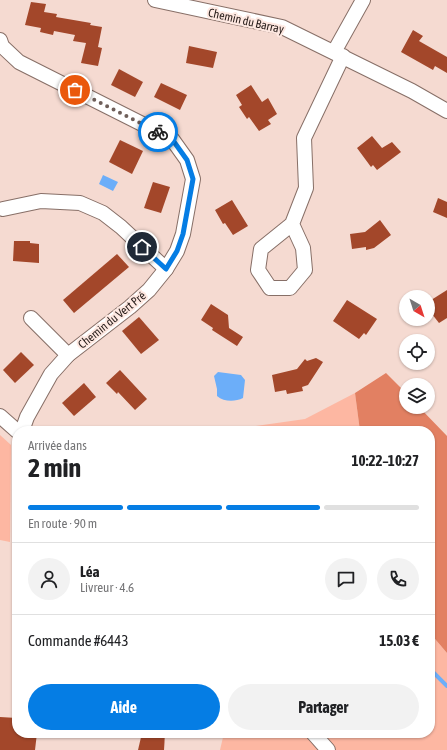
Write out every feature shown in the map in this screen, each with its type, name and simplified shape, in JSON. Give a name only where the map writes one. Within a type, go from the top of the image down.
[{"type":"street","points":[[292,224],[306,188],[304,138],[338,54],[363,0]]},
{"type":"street","name":"Chemin du Barray","points":[[164,1],[282,27],[412,91],[447,111]]},
{"type":"street","name":"Chemin du Vert Pré","points":[[0,40],[2,46],[19,62],[172,139],[187,160],[193,179],[183,234],[177,251],[166,269],[149,290],[130,307],[68,355],[51,374],[27,417],[24,426]]},
{"type":"street","points":[[3,209],[41,201],[80,203],[103,213],[121,227],[166,269]]},
{"type":"street","name":"Chemin du Vert Pré","points":[[31,318],[68,355]]},
{"type":"street","points":[[0,416],[12,427]]},
{"type":"street","points":[[317,738],[328,750]]},
{"type":"shaded area","points":[[386,373],[399,386],[399,414],[426,414],[447,436],[447,653],[435,639],[435,426],[359,426],[355,393]]},
{"type":"shaded area","points":[[355,393],[359,426],[255,426],[305,419]]},
{"type":"shaded area","points":[[0,435],[11,445],[10,542],[0,540]]},
{"type":"shaded area","points":[[435,639],[447,653],[447,750],[220,750],[223,738],[435,738]]},
{"type":"water","points":[[103,175],[118,182],[113,191],[99,184]]},
{"type":"water","points":[[218,372],[241,375],[245,380],[243,398],[230,401],[217,396],[214,376]]},
{"type":"building","points":[[31,2],[46,4],[44,12],[57,14],[56,17],[91,23],[90,25],[102,27],[98,47],[102,48],[98,66],[81,63],[86,43],[73,41],[75,35],[54,31],[53,35],[40,32],[41,28],[25,25]]},
{"type":"building","points":[[413,30],[423,36],[419,41],[447,57],[447,73],[435,66],[433,70],[401,52]]},
{"type":"building","points":[[189,46],[217,52],[213,68],[186,63]]},
{"type":"building","points":[[119,69],[143,82],[135,97],[111,85]]},
{"type":"building","points":[[161,83],[187,95],[180,110],[154,97]]},
{"type":"building","points":[[251,85],[262,102],[268,98],[277,114],[268,120],[271,124],[259,131],[249,117],[247,119],[239,107],[242,105],[236,95]]},
{"type":"building","points":[[372,136],[382,148],[392,142],[401,152],[377,170],[373,165],[371,167],[357,148]]},
{"type":"building","points":[[120,140],[143,151],[132,174],[109,162]]},
{"type":"building","points":[[153,182],[170,187],[161,213],[144,208]]},
{"type":"building","points":[[438,198],[447,202],[447,218],[433,212]]},
{"type":"building","points":[[232,200],[248,226],[233,235],[225,223],[223,224],[215,210]]},
{"type":"building","points":[[380,220],[391,235],[374,248],[366,250],[366,247],[352,249],[350,234],[365,232]]},
{"type":"building","points":[[14,241],[30,241],[30,243],[39,244],[39,263],[13,261]]},
{"type":"building","points":[[117,254],[129,267],[74,313],[63,300]]},
{"type":"building","points":[[447,290],[447,318],[439,323],[435,318],[435,298]]},
{"type":"building","points":[[347,300],[377,319],[366,335],[364,333],[359,339],[333,321]]},
{"type":"building","points":[[211,304],[228,315],[229,328],[243,337],[237,346],[212,330],[213,328],[201,320]]},
{"type":"building","points":[[139,317],[159,340],[141,354],[122,331]]},
{"type":"building","points":[[21,352],[34,365],[15,383],[3,370]]},
{"type":"building","points":[[316,358],[323,362],[308,385],[302,387],[303,391],[287,394],[286,390],[275,392],[272,375],[297,369],[305,359],[307,361]]},
{"type":"building","points":[[120,370],[147,399],[135,410],[118,392],[117,394],[106,383]]},
{"type":"building","points":[[84,383],[96,397],[74,416],[62,403]]},
{"type":"building","points":[[0,717],[12,718],[12,738],[36,738],[35,750],[0,750]]},
{"type":"building","points":[[141,738],[165,738],[164,750],[138,750]]},
{"type":"waterway","points":[[435,674],[447,686]]},
{"type":"way so far","points":[[75,90],[158,132]]},
{"type":"route","points":[[142,247],[166,269],[177,251],[183,234],[193,179],[187,160],[172,139],[158,132]]}]
